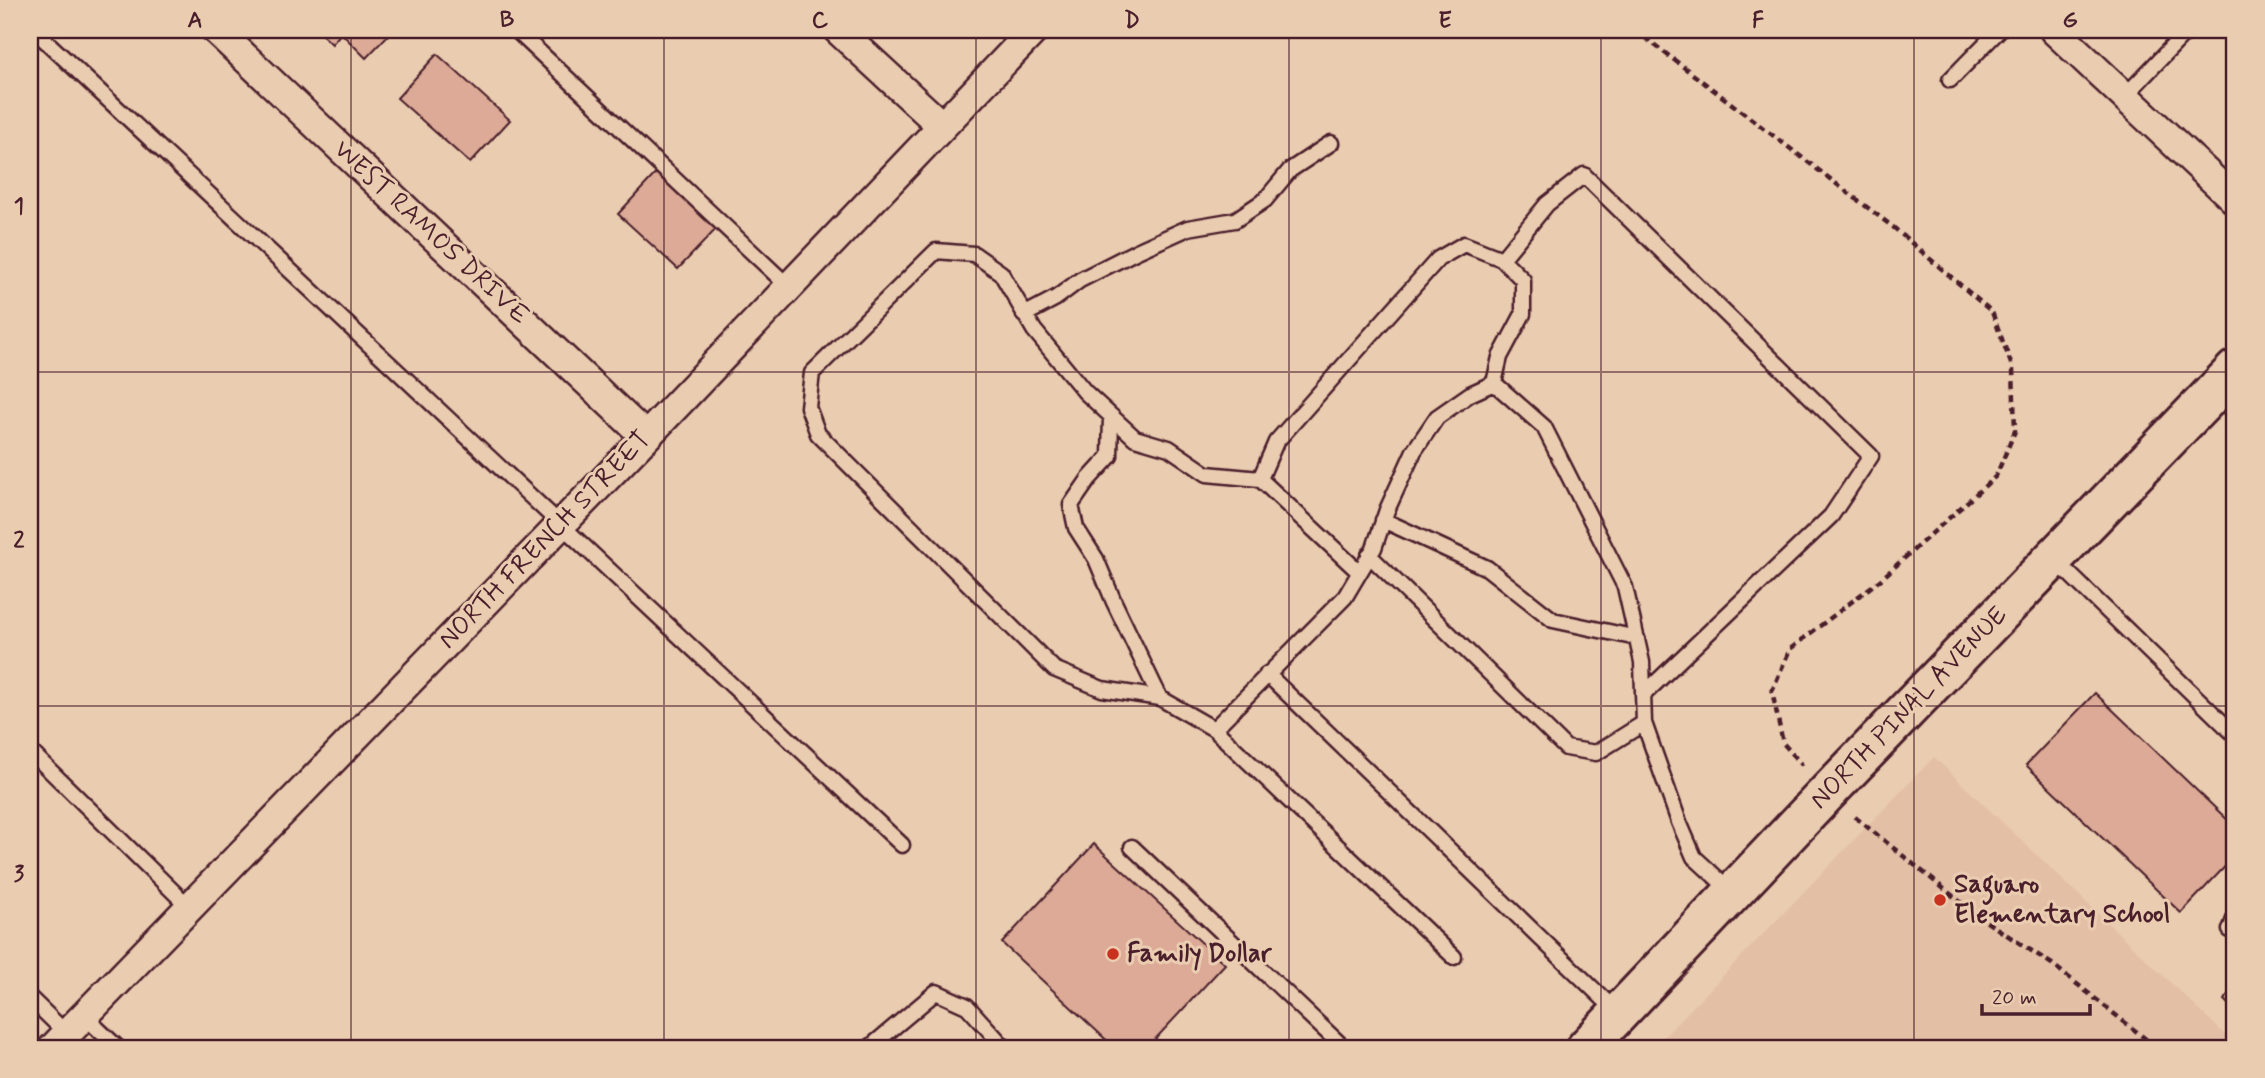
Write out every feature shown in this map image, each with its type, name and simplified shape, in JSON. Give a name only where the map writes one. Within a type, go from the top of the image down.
[{"type":"main road","name":"NORTH PINAL AVENUE","points":[[1586,1048],[1826,794],[2235,370]]},
{"type":"street","name":"WEST RAMOS DRIVE","points":[[216,30],[646,436]]},
{"type":"street","points":[[838,30],[942,126]]},
{"type":"street","name":"NORTH FRENCH STREET","points":[[68,1033],[646,436],[1034,30]]},
{"type":"street","points":[[2054,30],[2235,200]]},
{"type":"lane","points":[[34,30],[902,845]]},
{"type":"lane","points":[[516,30],[788,286]]},
{"type":"lane","points":[[1950,80],[1999,30]]},
{"type":"lane","points":[[2124,96],[2188,30]]},
{"type":"lane","points":[[1024,315],[1056,298],[1080,280],[1137,251],[1188,228],[1234,220],[1265,201],[1290,170],[1331,143]]},
{"type":"lane","points":[[1502,259],[1548,204],[1584,175],[1871,456],[1831,516],[1643,695]]},
{"type":"lane","points":[[1259,479],[1276,442],[1438,259],[1464,244],[1502,259],[1523,280],[1522,314],[1500,357],[1494,383]]},
{"type":"lane","points":[[1359,572],[1259,479],[1207,474],[1168,448],[1135,438],[1085,392],[1034,330],[1001,273],[974,254],[936,251],[812,373],[808,407],[818,434],[1054,669],[1102,689],[1160,698],[1213,729],[1454,957]]},
{"type":"lane","points":[[1213,729],[1345,597],[1369,555],[1414,451],[1437,417],[1471,394],[1494,383]]},
{"type":"lane","points":[[1494,383],[1544,427],[1625,587],[1642,662],[1644,723],[1694,857],[1733,893]]},
{"type":"lane","points":[[1111,416],[1110,456],[1089,479],[1071,505],[1076,528],[1096,559],[1160,698]]},
{"type":"lane","points":[[1383,520],[1487,568],[1553,620],[1637,638]]},
{"type":"lane","points":[[1369,555],[1566,748],[1596,753],[1644,723]]},
{"type":"lane","points":[[2053,558],[2235,735]]},
{"type":"lane","points":[[1267,674],[1619,1014]]},
{"type":"lane","points":[[30,751],[190,907]]},
{"type":"lane","points":[[1132,847],[1344,1048]]},
{"type":"lane","points":[[869,1048],[936,992],[967,1006],[1005,1048]]},
{"type":"lane","points":[[30,998],[68,1033],[118,1048]]},
{"type":"path","points":[[1635,30],[1893,227],[1992,312],[2013,369],[2015,431],[1996,476],[1880,580],[1790,649],[1772,691],[1783,743],[1826,794],[1979,917],[2052,964],[2157,1048]]},
{"type":"shaded area","name":"Saguaro Elementary School","points":[[1934,757],[2235,1044],[2235,1048],[1653,1048]]},
{"type":"building","points":[[317,30],[393,30],[366,58],[341,33],[332,44]]},
{"type":"building","points":[[437,54],[510,120],[470,163],[397,98]]},
{"type":"building","points":[[659,170],[719,226],[678,269],[618,214]]},
{"type":"building","points":[[2095,693],[2235,827],[2235,856],[2181,913],[2026,765]]},
{"type":"building","name":"Family Dollar","points":[[1094,844],[1225,964],[1147,1048],[1115,1048],[1002,943]]},
{"type":"building","points":[[2235,988],[2235,1011],[2224,1000]]},
{"type":"place","name":"Saguaro Elementary School","points":[[1940,900]]},
{"type":"place","name":"Family Dollar","points":[[1113,954]]}]
